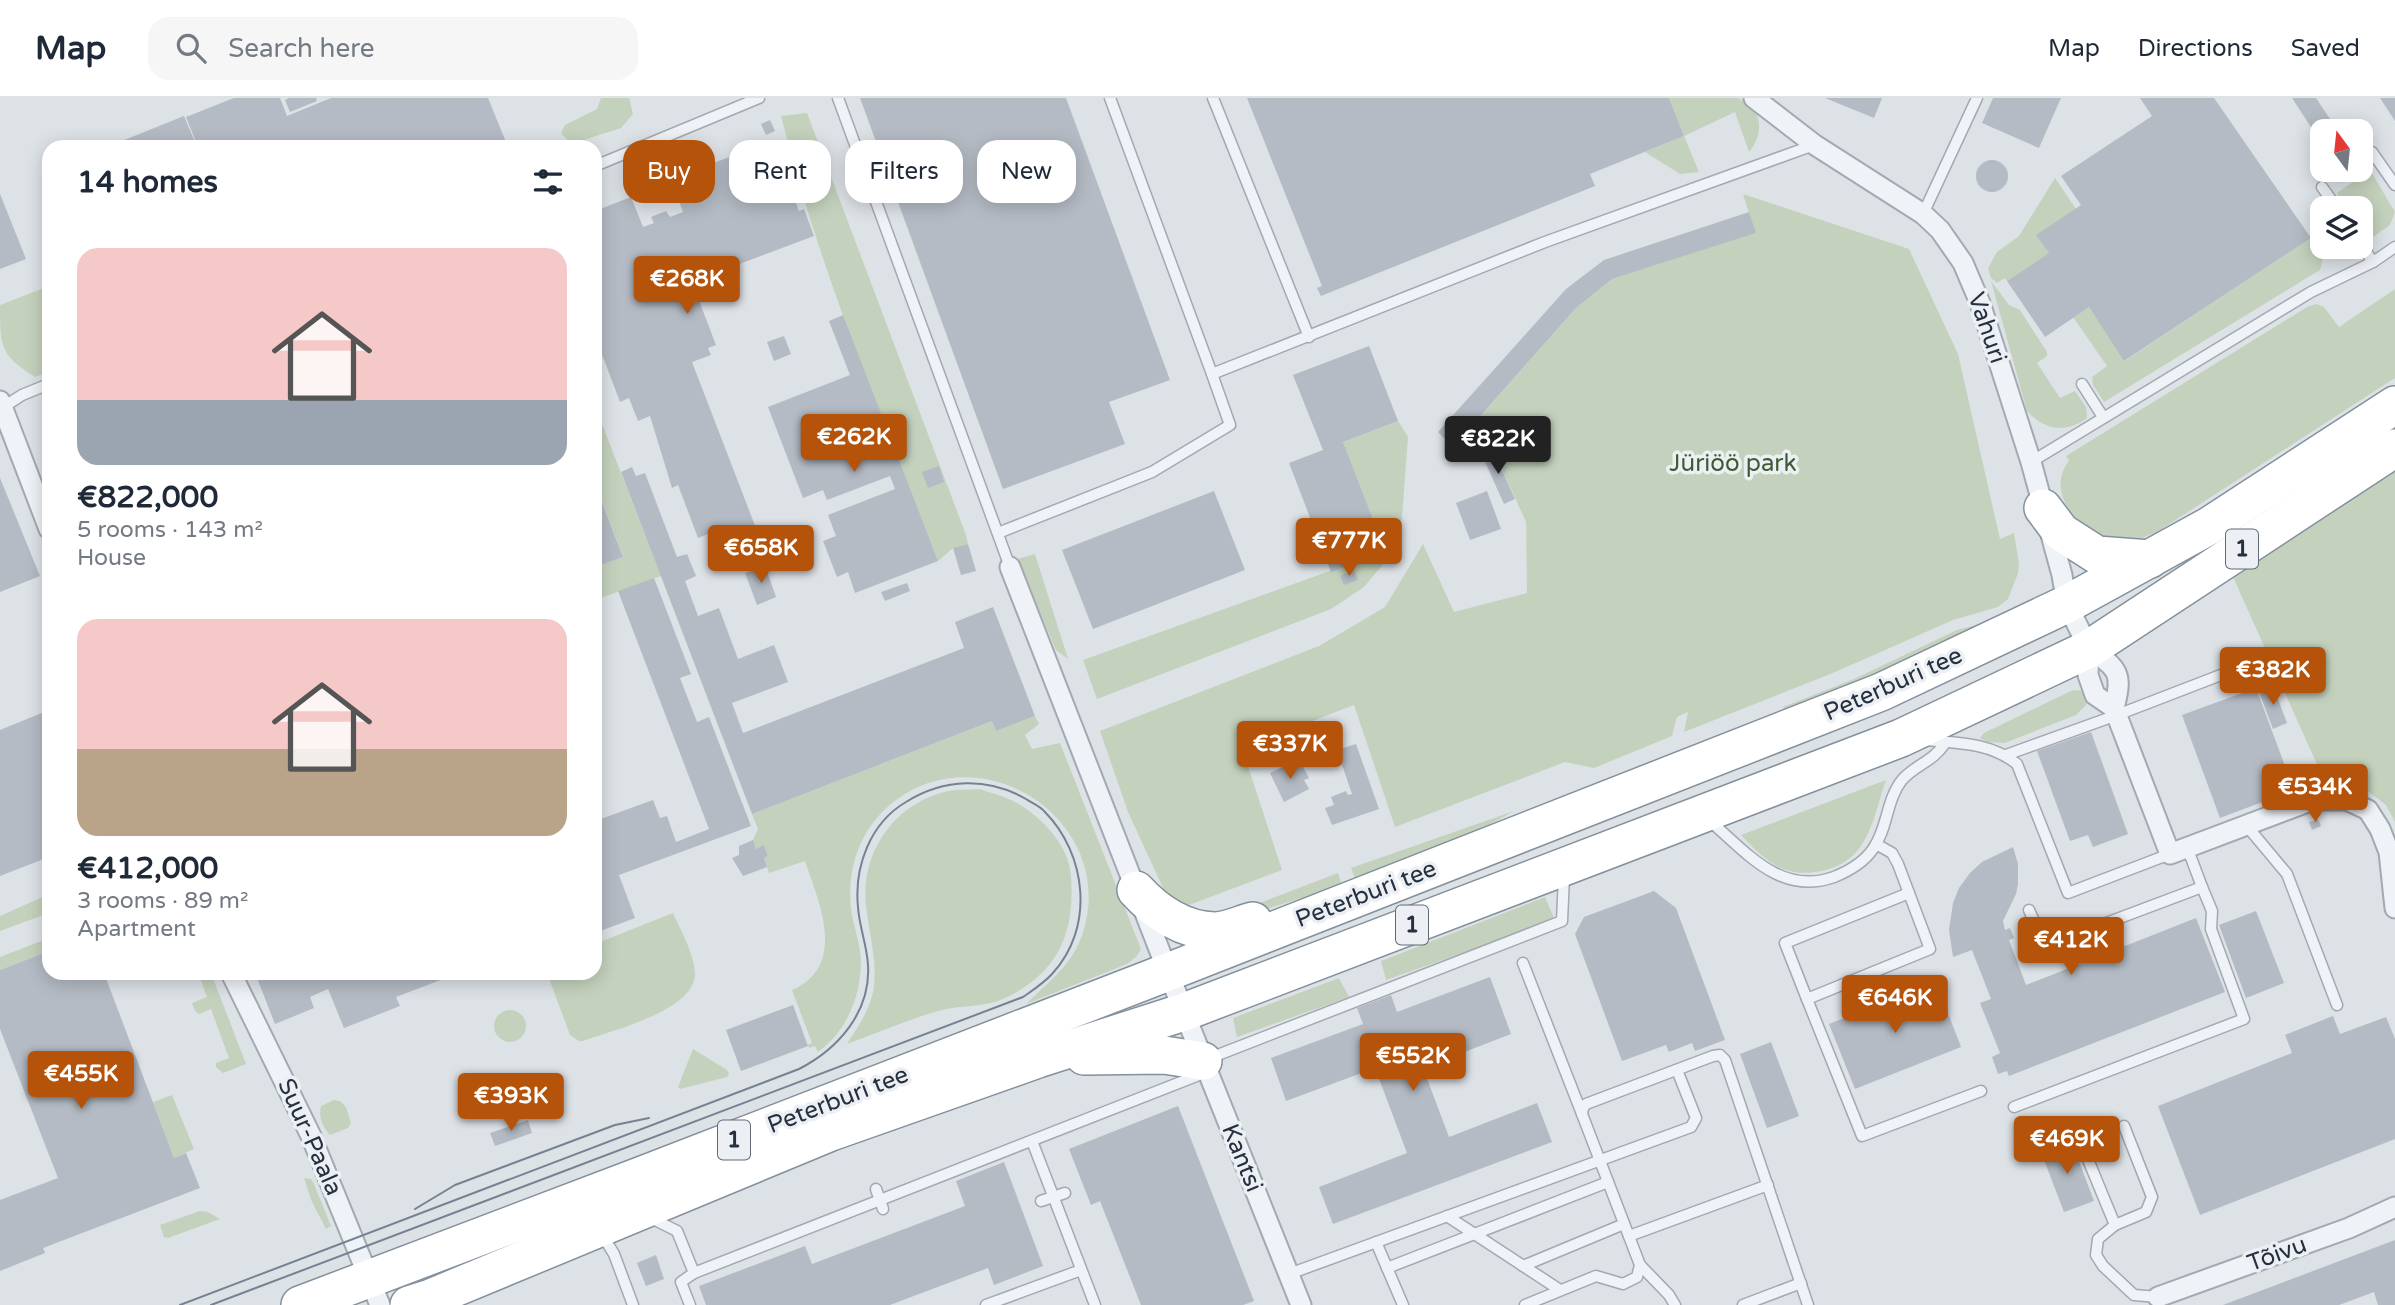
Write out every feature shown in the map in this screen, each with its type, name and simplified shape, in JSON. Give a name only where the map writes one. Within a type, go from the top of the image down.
[{"type":"highway","name":"Peterburi tee","points":[[300,1305],[375,1291],[628,1181],[1881,692],[2067,604],[2150,559],[2209,526],[2395,405]]},
{"type":"highway","name":"Peterburi tee","points":[[409,1305],[831,1132],[1038,1059],[1184,1012],[1901,738],[2089,649],[2395,448]]},
{"type":"highway","points":[[2043,508],[2062,532],[2097,555],[2150,559]]},
{"type":"highway","points":[[1136,890],[1150,905],[1169,918],[1195,928],[1217,931],[1272,915],[1356,898]]},
{"type":"highway","points":[[1038,1059],[1164,1055],[1205,1066]]},
{"type":"street","name":"Vahuri","points":[[1754,98],[1815,145],[1923,214],[1940,230],[1963,263],[1980,303],[2031,462],[2062,575],[2067,604],[2089,649]]},
{"type":"street","points":[[1,404],[42,511]]},
{"type":"street","name":"Kantsi","points":[[1010,567],[1301,1305]]},
{"type":"street","points":[[2115,712],[2120,685],[2112,663],[2089,649],[2088,675],[2095,695],[2115,712],[2178,851],[2313,800],[2347,800],[2368,810],[2392,853],[2395,908]]},
{"type":"street","name":"Suur-Paala","points":[[234,980],[311,1136],[375,1291]]},
{"type":"street","name":"Tõivu","points":[[2159,1301],[2349,1228],[2395,1207]]},
{"type":"lane","points":[[602,163],[759,98]]},
{"type":"lane","points":[[838,98],[1010,567]]},
{"type":"lane","points":[[998,533],[1152,472],[1230,425],[1110,98]]},
{"type":"lane","points":[[1213,98],[1309,337]]},
{"type":"lane","points":[[1923,214],[1977,98]]},
{"type":"lane","points":[[1212,374],[1545,242],[1815,145]]},
{"type":"lane","points":[[2373,153],[2395,185]]},
{"type":"lane","points":[[2322,187],[2328,196]]},
{"type":"lane","points":[[2031,462],[2311,292],[2373,262],[2395,247]]},
{"type":"lane","points":[[2082,384],[2103,418]]},
{"type":"lane","points":[[1,404],[42,387]]},
{"type":"lane","points":[[2006,755],[2115,712],[2239,668]]},
{"type":"lane","points":[[1901,738],[1976,744],[2006,755],[2017,764],[2067,893],[2178,851],[2202,887],[2212,911],[2211,929],[2244,1019],[2014,1107]]},
{"type":"lane","points":[[1702,814],[1765,869],[1780,877],[1797,881],[1820,880],[1844,873],[1857,865],[1876,844],[1883,830],[1891,800],[1902,780],[1931,760],[1946,741]]},
{"type":"lane","points":[[2246,825],[2287,874],[2337,1005]]},
{"type":"lane","points":[[1807,999],[1930,949],[1898,864],[1892,853],[1876,844]]},
{"type":"lane","points":[[690,1305],[681,1282],[694,1273],[882,1205],[1205,1066],[1562,921],[1564,868]]},
{"type":"lane","points":[[2029,909],[2045,946],[2202,887]]},
{"type":"lane","points":[[1909,893],[1785,943],[1862,1136],[1981,1091]]},
{"type":"lane","points":[[1523,963],[1640,1265],[1675,1305]]},
{"type":"lane","points":[[1582,1114],[1586,1104],[1720,1055],[1725,1060],[1808,1305]]},
{"type":"lane","points":[[1289,1273],[1695,1124],[1696,1118],[1677,1070]]},
{"type":"lane","points":[[2124,1126],[2152,1197],[2146,1212],[2115,1225],[2098,1239],[2096,1255],[2103,1266],[2134,1295],[2159,1301]]},
{"type":"lane","points":[[2080,1140],[2115,1225]]},
{"type":"lane","points":[[1032,1141],[1095,1305]]},
{"type":"lane","points":[[1387,1268],[1608,1182]]},
{"type":"lane","points":[[1629,1236],[1768,1185]]},
{"type":"lane","points":[[876,1189],[882,1205]]},
{"type":"lane","points":[[1041,1201],[1065,1193]]},
{"type":"lane","points":[[1447,1216],[1560,1290]]},
{"type":"lane","points":[[633,1305],[614,1254],[598,1228],[655,1220],[667,1224],[677,1231],[694,1273]]},
{"type":"lane","points":[[1523,1266],[1624,1224]]},
{"type":"lane","points":[[1376,1242],[1403,1305]]},
{"type":"lane","points":[[1525,1305],[1595,1276],[1623,1284],[1637,1277],[1640,1265]]},
{"type":"lane","points":[[986,1305],[1082,1270]]},
{"type":"lane","points":[[1743,1305],[1801,1283]]},
{"type":"green space","points":[[601,98],[629,98],[633,114],[621,128],[584,140],[567,140],[561,133],[565,125],[597,109]]},
{"type":"green space","points":[[1669,98],[1737,98],[1752,107],[1756,114],[1759,121],[1758,137],[1749,152],[1735,112],[1684,136]]},
{"type":"green space","points":[[807,113],[817,140],[787,140],[781,116]]},
{"type":"green space","points":[[1684,136],[1699,172],[1680,174],[1645,152]]},
{"type":"green space","points":[[2373,175],[2395,212],[2390,225],[2373,237],[2373,196],[2339,196],[2337,193],[2353,182],[2373,182]]},
{"type":"green space","points":[[831,177],[966,535],[968,544],[953,548],[938,561],[852,341],[805,203],[831,203]]},
{"type":"green space","points":[[2055,178],[2076,209],[2037,235],[2049,253],[2007,281],[2005,278],[1997,283],[1991,278],[1988,268],[1997,252],[2019,236]]},
{"type":"green space","name":"Jüriöö park","points":[[1743,194],[1909,249],[1958,354],[2000,539],[2014,533],[2019,563],[2008,599],[1998,607],[1953,620],[1833,673],[1684,732],[1688,712],[1677,717],[1672,736],[1594,768],[1565,762],[1395,827],[1354,705],[1242,748],[1282,870],[1189,905],[1179,902],[1164,890],[1128,812],[1100,731],[1319,646],[1385,607],[1423,544],[1454,612],[1527,593],[1526,522],[1479,418],[1576,308],[1612,279],[1755,233]]},
{"type":"green space","points":[[2310,239],[2310,259],[2323,259],[2320,270],[2104,402],[2093,385],[2092,377],[2107,366],[2073,317],[2089,307],[2125,361]]},
{"type":"green space","points":[[1991,281],[2009,305],[2020,310],[2047,352],[2047,356],[2037,363],[2060,398],[2075,391],[2086,407],[2087,418],[2071,426],[2056,428],[2041,422],[2027,411]]},
{"type":"green space","points":[[42,289],[42,374],[35,377],[23,369],[4,348],[0,305]]},
{"type":"green space","points":[[2395,289],[2395,378],[2157,532],[2145,537],[2122,543],[2104,541],[2068,509],[2061,490],[2063,471],[2069,461],[2066,456],[2307,307],[2316,304],[2324,307],[2339,327]]},
{"type":"green space","points":[[1398,421],[1408,437],[1400,544],[1364,587],[1331,609],[1097,699],[1083,660],[1385,551],[1343,442]]},
{"type":"green space","points":[[602,424],[661,576],[602,597],[602,564],[623,556],[602,501]]},
{"type":"green space","points":[[2395,470],[2395,822],[2386,805],[2352,779],[2324,780],[2233,577]]},
{"type":"green space","points":[[1035,554],[1068,659],[1056,650],[1017,559]]},
{"type":"green space","points":[[1996,620],[1924,656],[1784,711],[1783,707],[1854,679],[1957,630]]},
{"type":"green space","points":[[2073,690],[2085,691],[2088,703],[2076,715],[2005,743],[1987,742],[1980,738],[1984,733]]},
{"type":"green space","points":[[1035,716],[1039,724],[1025,735],[1032,749],[1060,743],[1141,949],[1136,957],[1127,964],[1026,1004],[1061,970],[1080,941],[1089,891],[1081,857],[1064,827],[1040,803],[1009,786],[975,778],[940,780],[905,794],[891,804],[869,828],[861,843],[855,858],[850,891],[861,960],[855,999],[837,1034],[818,1052],[815,1046],[809,1048],[808,1045],[812,1043],[792,990],[809,979],[820,965],[825,932],[822,914],[805,861],[769,873],[764,858],[768,855],[764,846],[756,849],[753,840],[758,829],[752,814],[992,721],[996,731]]},
{"type":"green space","points":[[1886,780],[1873,823],[1861,846],[1850,858],[1826,870],[1799,873],[1778,866],[1768,861],[1741,835]]},
{"type":"green space","points":[[980,789],[1025,808],[1044,823],[1065,853],[1072,892],[1069,922],[1059,950],[1042,973],[1006,998],[938,1011],[847,1044],[867,1010],[874,986],[866,886],[875,849],[884,833],[897,819],[929,797],[948,791]]},
{"type":"green space","points":[[1514,811],[1462,840],[1356,881],[1351,868]]},
{"type":"green space","points":[[1338,873],[1342,885],[1229,921],[1239,911]]},
{"type":"green space","points":[[42,897],[42,916],[0,931],[0,916]]},
{"type":"green space","points":[[1545,897],[1554,918],[1386,980],[1381,961]]},
{"type":"green space","points":[[673,913],[693,959],[695,975],[691,988],[667,1009],[631,1025],[579,1041],[570,1035],[550,980],[602,980],[602,941]]},
{"type":"green space","points":[[42,941],[42,954],[0,970],[0,957]]},
{"type":"green space","points":[[1339,978],[1349,997],[1237,1037],[1233,1018]]},
{"type":"green space","points":[[201,980],[214,980],[246,1064],[223,1073],[216,1067],[216,1063],[229,1058],[211,1009],[199,1014],[192,1003],[207,997]]},
{"type":"green space","points":[[510,1010],[521,1015],[526,1026],[521,1037],[510,1042],[499,1037],[494,1026],[499,1015]]},
{"type":"green space","points":[[693,1049],[727,1070],[727,1077],[680,1089],[678,1087]]},
{"type":"green space","points":[[172,1095],[194,1149],[174,1158],[153,1102]]},
{"type":"green space","points":[[334,1100],[340,1101],[346,1107],[351,1123],[348,1128],[330,1135],[322,1122],[320,1110],[321,1106]]},
{"type":"green space","points":[[304,1178],[311,1179],[314,1184],[331,1226],[326,1229],[312,1202]]},
{"type":"green space","points":[[200,1211],[220,1219],[168,1238],[164,1237],[160,1225]]},
{"type":"building","points":[[234,98],[280,98],[287,116],[331,98],[488,98],[505,140],[195,140],[186,117]]},
{"type":"building","points":[[316,98],[317,101],[290,112],[285,100]]},
{"type":"building","points":[[860,98],[1066,98],[1170,380],[1109,402],[1125,444],[1003,489],[898,203],[963,203],[963,140],[875,140]]},
{"type":"building","points":[[1247,98],[1669,98],[1684,136],[1590,174],[1595,186],[1321,296],[1317,288],[1322,286]]},
{"type":"building","points":[[1825,98],[1882,98],[1874,118]]},
{"type":"building","points":[[1993,98],[2061,98],[2039,148],[1982,123]]},
{"type":"building","points":[[2140,98],[2214,98],[2310,239],[2124,361],[2089,307],[2045,337],[2007,281],[2049,253],[2036,235],[2081,205],[2061,176],[2152,116]]},
{"type":"building","points":[[2292,98],[2316,98],[2330,119],[2310,119],[2310,126]]},
{"type":"building","points":[[2380,98],[2395,98],[2395,121]]},
{"type":"building","points":[[184,116],[194,140],[124,140]]},
{"type":"building","points":[[770,120],[775,131],[766,135],[761,124]]},
{"type":"building","points":[[729,157],[729,203],[796,203],[799,211],[804,209],[814,236],[729,268],[726,263],[690,277],[716,345],[708,348],[711,355],[692,362],[759,536],[721,551],[713,532],[698,538],[678,485],[672,488],[650,416],[638,421],[629,398],[620,402],[602,354],[602,208],[623,200],[623,203],[633,203],[643,227],[654,223],[651,217],[666,211],[670,217],[683,212],[680,203],[715,203],[715,162]]},
{"type":"building","points":[[1992,160],[2003,165],[2008,176],[2003,187],[1992,192],[1981,187],[1976,176],[1981,165]]},
{"type":"building","points":[[0,194],[26,259],[0,269]]},
{"type":"building","points":[[1749,212],[1756,233],[1612,279],[1576,308],[1453,447],[1438,432],[1566,289],[1604,260]]},
{"type":"building","points":[[843,315],[938,561],[855,593],[848,572],[837,577],[823,541],[836,536],[828,515],[895,489],[890,476],[827,500],[823,490],[803,498],[768,407],[850,375],[829,321]]},
{"type":"building","points":[[784,336],[791,354],[774,361],[767,342]]},
{"type":"building","points":[[1369,346],[1398,421],[1343,442],[1385,550],[1331,572],[1289,463],[1323,450],[1293,375]]},
{"type":"building","points":[[1492,448],[1515,499],[1504,504],[1481,453]]},
{"type":"building","points":[[939,466],[944,482],[928,488],[922,472]]},
{"type":"building","points":[[632,467],[636,476],[645,473],[677,557],[687,554],[696,576],[685,581],[698,616],[719,608],[738,659],[774,645],[788,682],[732,703],[743,733],[964,648],[955,622],[993,607],[1035,716],[996,731],[992,721],[752,814],[621,472]]},
{"type":"building","points":[[0,478],[40,576],[0,592]]},
{"type":"building","points":[[1214,491],[1245,570],[1093,629],[1062,550]]},
{"type":"building","points":[[1487,491],[1501,529],[1470,540],[1456,503]]},
{"type":"building","points":[[602,502],[623,557],[602,564]]},
{"type":"building","points":[[968,544],[976,571],[961,575],[953,548]]},
{"type":"building","points":[[765,566],[776,597],[757,605],[745,573]]},
{"type":"building","points":[[1354,570],[1358,580],[1344,585],[1340,576]]},
{"type":"building","points":[[654,578],[691,674],[680,678],[697,722],[709,717],[751,826],[619,875],[635,918],[602,930],[602,818],[653,800],[660,818],[667,816],[676,842],[709,829],[618,591]]},
{"type":"building","points":[[907,583],[910,591],[885,601],[881,592]]},
{"type":"building","points":[[2254,648],[2257,656],[2242,661],[2239,654]]},
{"type":"building","points":[[2273,686],[2287,723],[2273,729],[2259,692]]},
{"type":"building","points":[[2256,688],[2294,790],[2220,818],[2182,715]]},
{"type":"building","points":[[42,713],[42,860],[0,876],[0,730]]},
{"type":"building","points":[[1327,732],[1333,745],[1325,748],[1323,744],[1318,746],[1315,738]]},
{"type":"building","points":[[2091,732],[2128,834],[2093,847],[2088,835],[2070,841],[2037,751]]},
{"type":"building","points":[[1356,744],[1379,809],[1332,825],[1325,808],[1334,805],[1331,797],[1346,791],[1348,795],[1352,794],[1339,756],[1320,763],[1317,753]]},
{"type":"building","points":[[1295,761],[1298,767],[1302,765],[1309,778],[1304,780],[1309,789],[1284,802],[1270,773]]},
{"type":"building","points":[[2318,819],[2321,826],[2312,830],[2309,822]]},
{"type":"building","points":[[753,840],[756,849],[764,845],[768,856],[764,858],[767,867],[743,876],[732,858],[739,855],[739,846]]},
{"type":"building","points":[[2013,847],[2018,864],[2018,884],[2003,921],[2005,930],[2010,928],[2014,938],[2009,940],[2026,985],[2196,918],[2225,992],[2009,1076],[2007,1071],[1998,1074],[1992,1057],[2000,1053],[1980,1003],[1991,999],[1972,950],[1953,957],[1949,930],[1953,903],[1959,888],[1970,873],[1982,862]]},
{"type":"building","points":[[1654,891],[1676,908],[1725,1040],[1695,1051],[1692,1043],[1669,1052],[1666,1045],[1622,1061],[1575,934],[1584,917]]},
{"type":"building","points":[[2256,911],[2284,983],[2246,998],[2219,925]]},
{"type":"building","points":[[42,954],[42,980],[107,980],[174,1158],[186,1153],[200,1188],[43,1248],[45,1253],[0,1271],[0,1200],[58,1178],[0,1029],[0,970]]},
{"type":"building","points":[[1490,977],[1511,1034],[1423,1068],[1449,1137],[1537,1103],[1552,1142],[1333,1224],[1319,1187],[1407,1153],[1375,1068],[1286,1101],[1271,1058],[1363,1024],[1357,1008],[1391,995],[1397,1012]]},
{"type":"building","points":[[258,980],[441,980],[396,997],[400,1006],[344,1028],[328,989],[310,997],[314,1008],[275,1024]]},
{"type":"building","points":[[1936,982],[1961,1047],[1855,1089],[1829,1024]]},
{"type":"building","points":[[793,1005],[808,1046],[741,1071],[726,1030]]},
{"type":"building","points":[[2333,1016],[2340,1034],[2386,1017],[2395,1039],[2395,1139],[2200,1215],[2158,1106],[2292,1053],[2285,1035]]},
{"type":"building","points":[[1771,1042],[1799,1116],[1767,1128],[1740,1054]]},
{"type":"building","points":[[1178,1106],[1254,1301],[1243,1305],[1141,1305],[1100,1201],[1091,1205],[1069,1149]]},
{"type":"building","points":[[528,1120],[532,1133],[495,1146],[490,1133]]},
{"type":"building","points":[[2071,1141],[2094,1201],[2064,1212],[2041,1152]]},
{"type":"building","points":[[1004,1162],[1043,1266],[994,1285],[988,1268],[890,1305],[706,1305],[699,1286],[805,1246],[812,1264],[965,1206],[956,1181]]},
{"type":"building","points":[[2395,1240],[2395,1305],[2378,1305],[2374,1292],[2339,1305],[2223,1305]]},
{"type":"building","points":[[656,1255],[664,1279],[646,1286],[637,1263]]},
{"type":"tram line","points":[[180,1305],[799,1069],[813,1061],[839,1040],[858,1013],[864,998],[868,965],[857,892],[867,847],[893,811],[921,794],[935,788],[966,783],[997,787],[1011,792],[1042,809],[1058,828],[1069,848],[1077,869],[1080,891],[1080,914],[1075,935],[1066,956],[1052,974],[1023,997],[211,1305]]},
{"type":"tram line","points":[[415,1209],[455,1185],[615,1125],[649,1118]]}]
